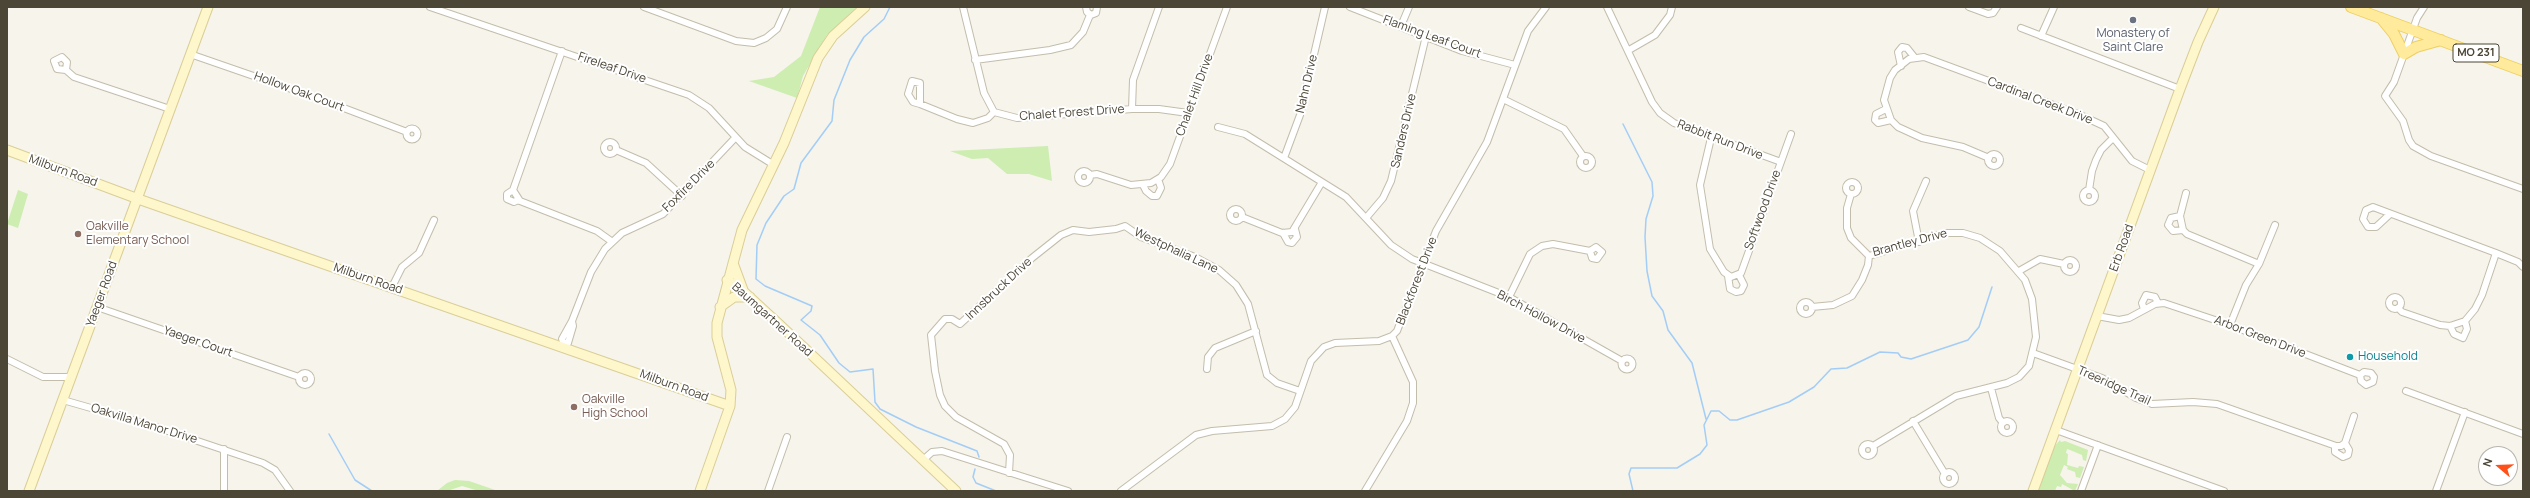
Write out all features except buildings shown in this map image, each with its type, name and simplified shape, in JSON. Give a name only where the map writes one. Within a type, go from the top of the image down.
[{"type":"main road","name":"MO 231","points":[[2351,7],[2523,71]]},
{"type":"main road","points":[[2381,18],[2394,34],[2404,54],[2416,47],[2441,40]]},
{"type":"street","name":"Yaeger Road","points":[[29,491],[72,377],[136,198],[208,7]]},
{"type":"street","name":"Fireleaf Drive","points":[[430,7],[562,51],[697,99],[709,108],[735,138],[774,165]]},
{"type":"street","points":[[644,7],[736,41],[754,43],[766,38],[777,29],[786,7]]},
{"type":"street","name":"Baumgartner Road","points":[[865,7],[833,36],[818,58],[774,165],[748,217],[727,280],[746,294],[956,491]]},
{"type":"street","points":[[920,104],[969,123],[988,118],[994,112],[984,93],[963,7]]},
{"type":"street","points":[[1086,7],[1086,12],[1090,15]]},
{"type":"street","points":[[975,60],[1050,50],[1071,44],[1082,32],[1090,15],[1096,13],[1097,7]]},
{"type":"street","points":[[1132,109],[1134,80],[1159,7]]},
{"type":"street","name":"Chalet Hill Drive","points":[[1143,185],[1146,191],[1152,196],[1157,196],[1161,188],[1158,179],[1170,164],[1227,7]]},
{"type":"street","name":"Nahn Drive","points":[[1284,158],[1300,115],[1325,7]]},
{"type":"street","name":"Flaming Leaf Court","points":[[1350,7],[1462,51],[1515,65]]},
{"type":"street","points":[[1401,26],[1409,7]]},
{"type":"street","name":"Blackforest Drive","points":[[1121,491],[1196,435],[1212,431],[1272,426],[1282,422],[1292,412],[1311,361],[1324,347],[1335,343],[1379,341],[1392,336],[1401,324],[1436,231],[1482,152],[1528,31],[1546,7]]},
{"type":"street","name":"Rabbit Run Drive","points":[[1607,7],[1630,50],[1652,102],[1660,114],[1674,123],[1711,138],[1780,162]]},
{"type":"street","points":[[1630,50],[1655,35],[1670,15],[1672,7]]},
{"type":"street","points":[[1969,7],[1988,14],[1992,13],[1997,7]]},
{"type":"street","points":[[2041,36],[2054,7]]},
{"type":"street","name":"Erb Road","points":[[2033,491],[2180,89],[2198,42],[2214,7]]},
{"type":"street","points":[[2424,7],[2417,18],[2394,82],[2385,96],[2403,121],[2413,146],[2431,156],[2523,189]]},
{"type":"street","points":[[2021,28],[2180,89]]},
{"type":"street","name":"Sanders Drive","points":[[1366,218],[1383,198],[1391,182],[1426,36]]},
{"type":"street","name":"Cardinal Creek Drive","points":[[1900,66],[1898,52],[1902,47],[1907,48],[1915,58],[1924,57],[2078,114],[2104,126],[2132,161],[2150,170]]},
{"type":"street","points":[[562,51],[513,190],[518,200],[597,231],[611,241]]},
{"type":"street","name":"Hollow Oak Court","points":[[190,54],[320,99],[407,132]]},
{"type":"street","points":[[1915,58],[1909,59],[1900,66],[1890,78],[1886,89],[1886,109],[1891,120],[1909,134],[1963,147],[1988,158]]},
{"type":"street","points":[[66,70],[74,77],[170,110]]},
{"type":"street","points":[[1503,99],[1564,129],[1583,156]]},
{"type":"street","name":"Chalet Forest Drive","points":[[994,112],[1017,118],[1132,109],[1159,109],[1188,113]]},
{"type":"street","points":[[1886,109],[1876,114],[1875,120],[1878,123],[1891,120]]},
{"type":"street","name":"Birch Hollow Drive","points":[[1218,127],[1245,134],[1346,197],[1391,245],[1422,265],[1509,297],[1622,361]]},
{"type":"street","name":"Softwood Drive","points":[[1727,276],[1730,289],[1736,292],[1741,291],[1744,285],[1739,275],[1791,134]]},
{"type":"street","name":"Foxfire Drive","points":[[564,345],[568,344],[573,326],[572,321],[597,259],[611,241],[622,233],[663,214],[682,196],[735,138]]},
{"type":"street","points":[[1711,138],[1703,163],[1700,185],[1710,250],[1727,276],[1739,275]]},
{"type":"street","points":[[2090,190],[2092,171],[2096,160],[2101,150],[2113,138]]},
{"type":"street","name":"Milburn Road","points":[[7,150],[136,198],[564,345],[730,406]]},
{"type":"street","points":[[616,150],[646,163],[682,196]]},
{"type":"street","points":[[1090,175],[1097,174],[1131,186],[1143,185],[1158,179]]},
{"type":"street","points":[[1918,242],[1913,211],[1926,181]]},
{"type":"street","points":[[1242,217],[1283,234],[1292,232],[1322,182]]},
{"type":"street","points":[[2183,230],[2180,216],[2186,193]]},
{"type":"street","name":"Brantley Drive","points":[[1851,194],[1847,208],[1847,228],[1851,238],[1869,256],[1944,233],[1963,233],[1990,244],[2000,251],[2019,271],[2032,299],[2036,337],[2033,353]]},
{"type":"street","points":[[2390,215],[2518,262],[2523,268]]},
{"type":"street","points":[[2180,216],[2171,218],[2168,225],[2174,230],[2183,230],[2198,240],[2259,264]]},
{"type":"street","points":[[392,287],[402,267],[419,253],[434,220]]},
{"type":"street","points":[[2230,325],[2246,285],[2259,264],[2275,225]]},
{"type":"street","name":"Westphalia Lane","points":[[1075,230],[1090,232],[1116,229],[1125,226],[1141,237],[1211,264],[1229,277],[1242,294],[1250,310],[1267,375],[1277,383],[1300,391]]},
{"type":"street","points":[[1283,234],[1288,242],[1292,243],[1297,237],[1295,229]]},
{"type":"street","name":"Innsbruck Drive","points":[[1008,473],[1010,455],[1004,444],[956,416],[945,406],[940,395],[935,371],[931,335],[945,319],[952,319],[960,324],[1032,258],[1061,235],[1075,230]]},
{"type":"street","points":[[1509,297],[1530,254],[1542,246],[1553,244],[1590,251]]},
{"type":"street","points":[[2398,308],[2402,312],[2433,323],[2450,326],[2465,321],[2479,300],[2496,254]]},
{"type":"street","points":[[1812,307],[1833,305],[1852,296],[1862,280],[1868,265],[1869,256]]},
{"type":"street","points":[[2019,271],[2040,259],[2064,264]]},
{"type":"street","points":[[720,307],[734,297],[746,294],[732,262]]},
{"type":"street","points":[[700,491],[730,406],[731,390],[717,337],[720,307],[727,280]]},
{"type":"street","name":"Arbor Green Drive","points":[[2144,309],[2142,303],[2146,295],[2155,297],[2158,303],[2164,303],[2230,325],[2360,375]]},
{"type":"street","points":[[2097,316],[2119,320],[2129,318],[2158,303]]},
{"type":"street","name":"Yaeger Court","points":[[97,307],[299,377]]},
{"type":"street","points":[[2450,326],[2454,334],[2463,338],[2467,329],[2465,321]]},
{"type":"street","points":[[1207,369],[1208,357],[1215,348],[1256,332]]},
{"type":"street","points":[[1365,491],[1407,421],[1413,403],[1413,382],[1392,336]]},
{"type":"street","points":[[1873,446],[1956,396],[2007,383],[2025,372],[2033,353]]},
{"type":"street","name":"Treeridge Trail","points":[[2033,353],[2102,378],[2136,398],[2152,404],[2193,402],[2217,404],[2335,446],[2335,452],[2343,457],[2348,455],[2349,450],[2345,443],[2354,416]]},
{"type":"street","points":[[7,359],[43,377],[72,377]]},
{"type":"street","points":[[1991,388],[1999,418],[2003,423]]},
{"type":"street","points":[[2406,391],[2523,434]]},
{"type":"street","name":"Oakvilla Manor Drive","points":[[63,400],[224,449],[263,463],[275,470],[290,491]]},
{"type":"street","points":[[2436,491],[2465,412]]},
{"type":"street","points":[[1913,421],[1945,474]]},
{"type":"street","points":[[2056,430],[2224,491]]},
{"type":"street","points":[[768,491],[787,437]]},
{"type":"street","points":[[2335,446],[2341,446],[2345,443]]},
{"type":"street","points":[[2081,491],[2098,445]]},
{"type":"street","points":[[224,449],[224,491]]},
{"type":"street","points":[[923,460],[928,454],[937,450],[1068,491]]},
{"type":"green space","points":[[820,7],[857,7],[827,35],[803,76],[797,98],[749,81],[774,77],[801,56]]},
{"type":"green space","points":[[1048,146],[1052,181],[1029,174],[1007,174],[988,158],[972,159],[950,151]]},
{"type":"green space","points":[[18,190],[28,194],[18,228],[7,224]]},
{"type":"green space","points":[[2060,440],[2061,442],[2065,441],[2088,450],[2086,461],[2083,460],[2082,455],[2067,449],[2067,465],[2078,468],[2079,466],[2084,467],[2080,478],[2076,477],[2075,472],[2067,469],[2068,467],[2064,465],[2060,475],[2067,483],[2078,484],[2075,491],[2062,484],[2061,487],[2057,486],[2055,491],[2037,491],[2052,449]]},
{"type":"green space","points":[[455,480],[469,481],[498,491],[479,491],[462,486],[447,491],[437,491],[447,483]]},
{"type":"waterway","points":[[890,7],[884,19],[864,37],[850,60],[834,100],[832,121],[801,163],[794,189],[784,196],[766,223],[757,245],[756,279],[765,286],[812,306],[811,311],[801,320],[820,335],[839,363],[850,372],[873,369],[875,402],[880,409],[916,427],[977,451],[979,457]]},
{"type":"waterway","points":[[1623,124],[1652,182],[1653,196],[1646,219],[1645,237],[1647,271],[1652,296],[1663,311],[1668,330],[1692,363],[1706,419]]},
{"type":"waterway","points":[[1633,491],[1629,474],[1631,468],[1677,468],[1700,454],[1707,445],[1704,425],[1711,411],[1719,411],[1730,420],[1737,420],[1789,402],[1814,387],[1831,369],[1847,368],[1880,352],[1898,353],[1901,357],[1911,359],[1968,340],[1979,327],[1992,287]]},
{"type":"waterway","points":[[329,434],[355,480],[372,491]]},
{"type":"waterway","points":[[975,469],[973,477],[976,483],[996,491]]},
{"type":"place","name":"Monastery of Saint Clare","points":[[2133,20]]},
{"type":"place","name":"Oakville Elementary School","points":[[78,234]]},
{"type":"place","name":"Household","points":[[2350,357]]},
{"type":"place","name":"Oakville High School","points":[[574,407]]}]
